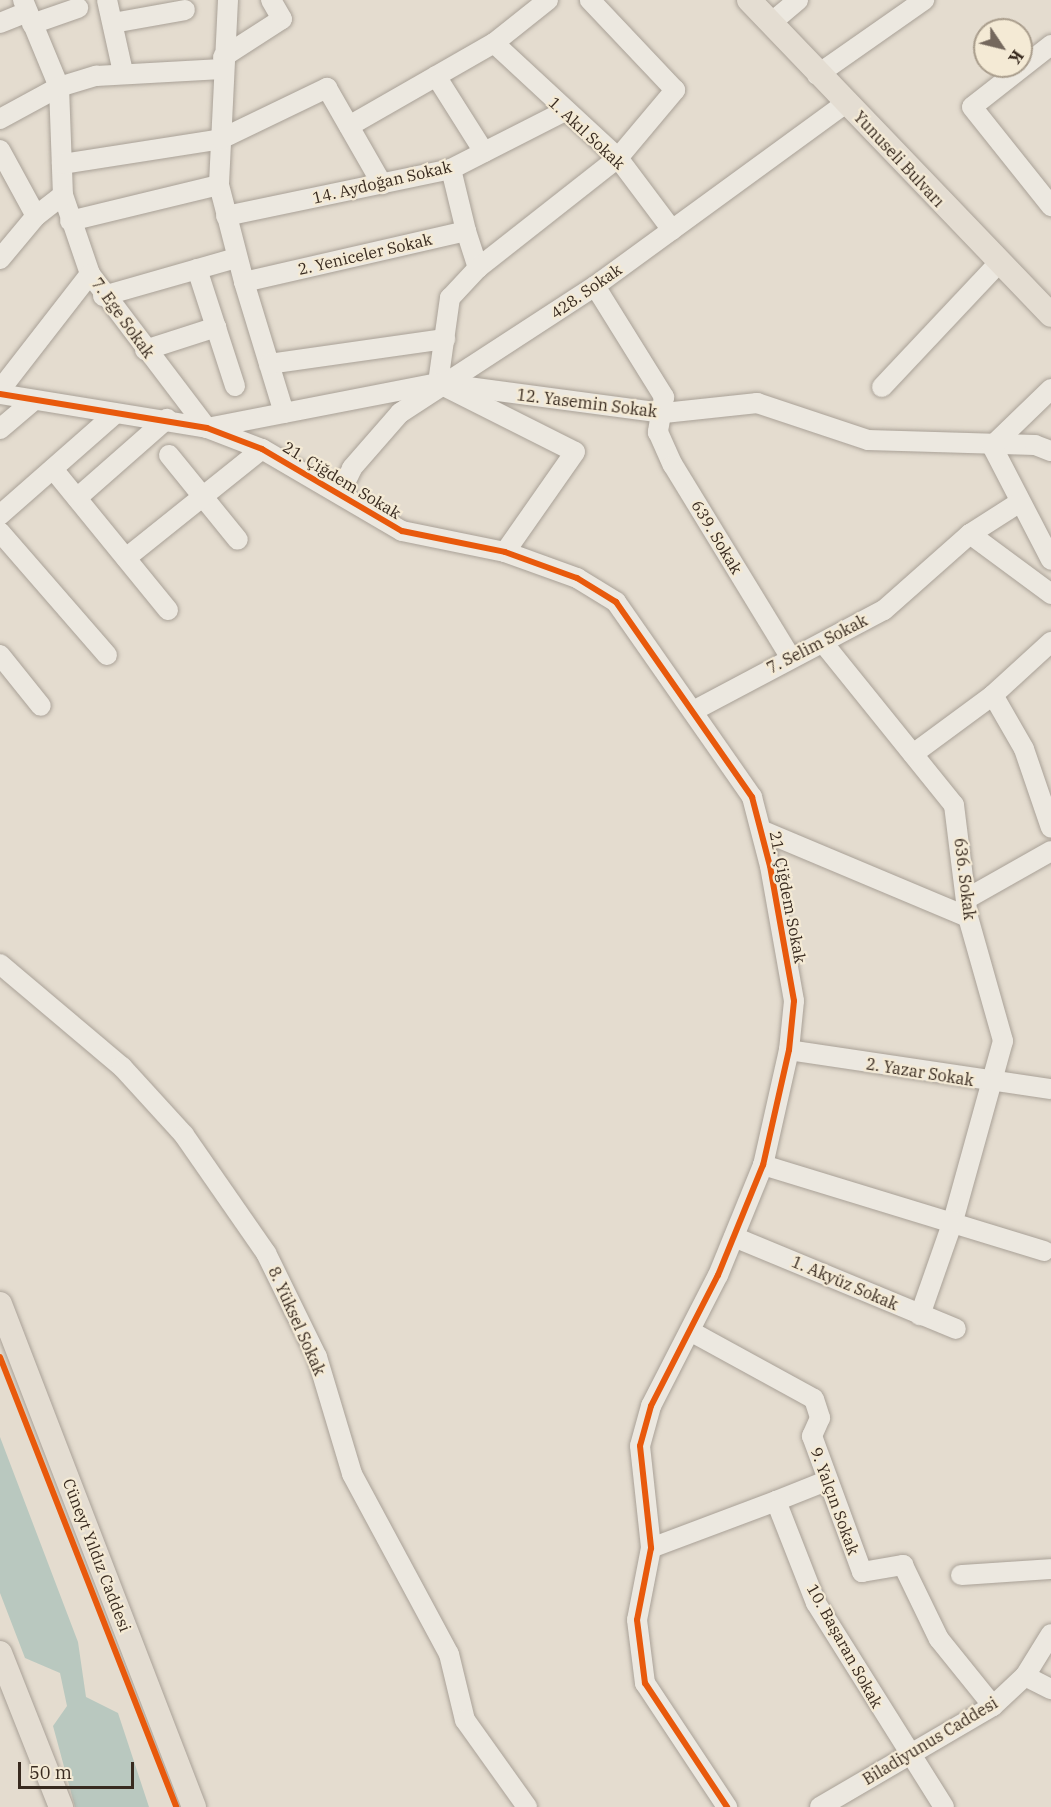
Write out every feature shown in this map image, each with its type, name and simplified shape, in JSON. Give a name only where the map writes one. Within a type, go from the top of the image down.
[{"type":"main road","name":"Yunuseli Bulvarı","points":[[749,0],[772,22],[817,75],[998,264],[1051,315]]},
{"type":"main road","name":"Cüneyt Yıldız Caddesi","points":[[0,1304],[194,1807]]},
{"type":"main road","points":[[0,1653],[61,1807]]},
{"type":"street","points":[[107,0],[123,72]]},
{"type":"street","points":[[228,0],[223,63],[219,184],[237,258],[284,413]]},
{"type":"street","points":[[0,119],[59,87],[123,72],[223,63],[282,19],[271,0]]},
{"type":"street","points":[[349,126],[494,43],[548,0]]},
{"type":"street","points":[[438,383],[450,298],[478,268],[618,158],[675,90],[590,0]]},
{"type":"street","points":[[772,22],[798,0]]},
{"type":"street","points":[[817,75],[924,0]]},
{"type":"street","points":[[0,23],[28,12],[78,8]]},
{"type":"street","points":[[113,23],[185,10]]},
{"type":"street","points":[[28,12],[59,87]]},
{"type":"street","name":"1. Akıl Sokak","points":[[494,43],[563,112],[618,158],[672,230]]},
{"type":"street","points":[[1050,47],[972,107],[1051,206]]},
{"type":"street","points":[[436,76],[484,152]]},
{"type":"street","name":"7. Ege Sokak","points":[[59,87],[63,195],[90,274],[103,296],[207,428]]},
{"type":"street","points":[[62,164],[221,139],[327,88],[382,184]]},
{"type":"street","name":"428. Sokak","points":[[341,491],[374,440],[438,383],[595,286],[846,103]]},
{"type":"street","name":"14. Aydoğan Sokak","points":[[226,216],[451,169],[563,112]]},
{"type":"street","points":[[0,150],[36,216]]},
{"type":"street","points":[[451,169],[466,231],[478,268]]},
{"type":"street","points":[[70,221],[219,184]]},
{"type":"street","points":[[0,259],[36,216],[63,195]]},
{"type":"street","name":"2. Yeniceler Sokak","points":[[244,282],[466,231]]},
{"type":"street","points":[[103,296],[237,258]]},
{"type":"street","points":[[882,387],[998,264]]},
{"type":"street","points":[[197,269],[235,386]]},
{"type":"street","points":[[0,392],[90,274]]},
{"type":"street","name":"639. Sokak","points":[[595,286],[649,367],[664,396],[664,413],[658,432],[673,465],[790,657]]},
{"type":"street","points":[[145,350],[216,327]]},
{"type":"street","points":[[269,364],[445,339]]},
{"type":"street","points":[[207,428],[438,383],[574,452],[505,552]]},
{"type":"street","name":"12. Yasemin Sokak","points":[[438,383],[664,413],[757,403],[868,440],[992,446],[1035,445],[1051,451]]},
{"type":"street","points":[[1051,389],[992,446],[1051,560]]},
{"type":"street","name":"21. Çiğdem Sokak","points":[[0,392],[32,402],[167,419],[207,428],[262,448],[341,491],[402,531],[505,552],[577,578],[616,603],[752,797],[763,831],[794,1000],[789,1050],[763,1165],[734,1238],[651,1406],[640,1446],[651,1548],[637,1620],[645,1683],[727,1807]]},
{"type":"street","points":[[0,429],[32,402]]},
{"type":"street","points":[[0,514],[115,414]]},
{"type":"street","points":[[77,498],[167,419]]},
{"type":"street","points":[[126,558],[262,448]]},
{"type":"street","points":[[169,455],[238,540]]},
{"type":"street","points":[[53,469],[168,610]]},
{"type":"street","name":"7. Selim Sokak","points":[[693,711],[790,657],[824,644],[884,610],[970,534],[1020,502]]},
{"type":"street","points":[[0,532],[107,655]]},
{"type":"street","points":[[970,534],[1051,594]]},
{"type":"street","points":[[913,754],[993,695],[1051,642]]},
{"type":"street","name":"636. Sokak","points":[[824,644],[954,805],[968,907],[1003,1041],[993,1084],[953,1221],[920,1315]]},
{"type":"street","points":[[0,655],[41,706]]},
{"type":"street","points":[[993,695],[1024,749],[1051,828]]},
{"type":"street","points":[[763,831],[968,907],[1051,851]]},
{"type":"street","name":"8. Yüksel Sokak","points":[[0,964],[122,1067],[184,1135],[266,1253],[317,1357],[352,1474],[449,1654],[473,1737],[527,1807]]},
{"type":"street","name":"2. Yazar Sokak","points":[[789,1050],[993,1084],[1051,1089]]},
{"type":"street","points":[[763,1165],[953,1221],[1044,1251]]},
{"type":"street","name":"1. Akyüz Sokak","points":[[734,1238],[956,1329]]},
{"type":"street","name":"9. Yalçın Sokak","points":[[690,1331],[814,1400],[820,1418],[812,1436],[826,1481],[862,1572],[903,1565],[939,1640],[993,1706]]},
{"type":"street","points":[[651,1548],[826,1481]]},
{"type":"street","name":"10. Başaran Sokak","points":[[776,1501],[816,1603],[908,1755],[944,1807]]},
{"type":"street","points":[[961,1575],[1051,1569]]},
{"type":"street","name":"Biladiyunus Caddesi","points":[[820,1807],[993,1706],[1025,1676],[1051,1634]]},
{"type":"street","points":[[1025,1676],[1051,1689]]},
{"type":"shaded area","points":[[0,1437],[78,1642],[86,1697],[118,1713],[149,1807],[75,1807],[53,1726],[67,1706],[60,1673],[25,1658],[0,1593]]},
{"type":"cycle path","points":[[0,394],[207,428],[262,449],[402,531],[505,552],[577,578],[616,602],[752,797],[770,866],[794,1001],[789,1050],[763,1165],[718,1275],[651,1406],[640,1446],[651,1548],[637,1620],[645,1683],[727,1807]]},
{"type":"cycle path","points":[[0,1357],[176,1807]]}]
